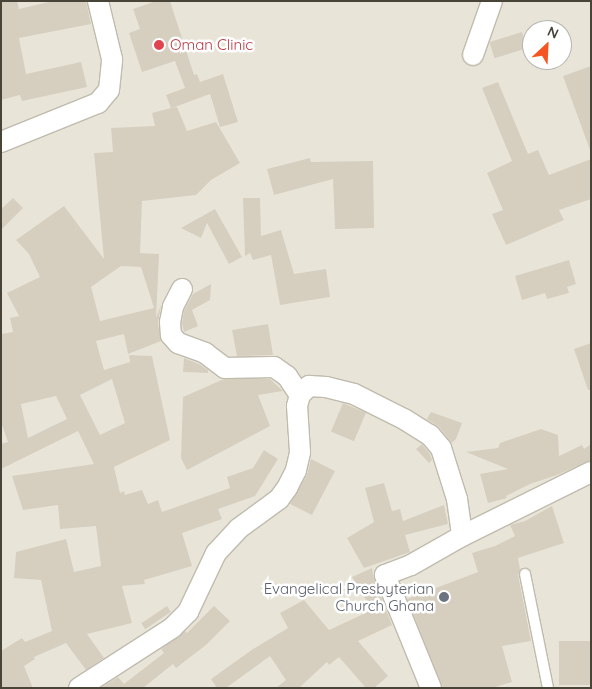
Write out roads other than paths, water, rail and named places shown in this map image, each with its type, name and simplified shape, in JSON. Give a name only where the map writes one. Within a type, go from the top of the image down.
[{"type":"street","points":[[1,142],[98,103],[109,90],[112,58],[98,1]]},
{"type":"street","points":[[472,55],[492,1]]},
{"type":"street","points":[[182,289],[173,307],[170,322],[171,335],[178,343],[205,353],[224,368],[274,367],[286,376],[300,394]]},
{"type":"street","points":[[80,688],[172,628],[188,612],[216,553],[238,529],[279,499],[288,488],[296,470],[300,452],[297,406],[300,394],[309,386],[326,387],[354,394],[404,419],[430,435],[441,448],[457,499],[462,536]]},
{"type":"street","points":[[431,688],[385,574],[411,565],[462,536],[591,472]]},
{"type":"lane","points":[[524,574],[548,688]]},
{"type":"place","name":"Oman Clinic","points":[[159,45]]},
{"type":"place","name":"Evangelical Presbyterian Church Ghana","points":[[444,597]]}]
